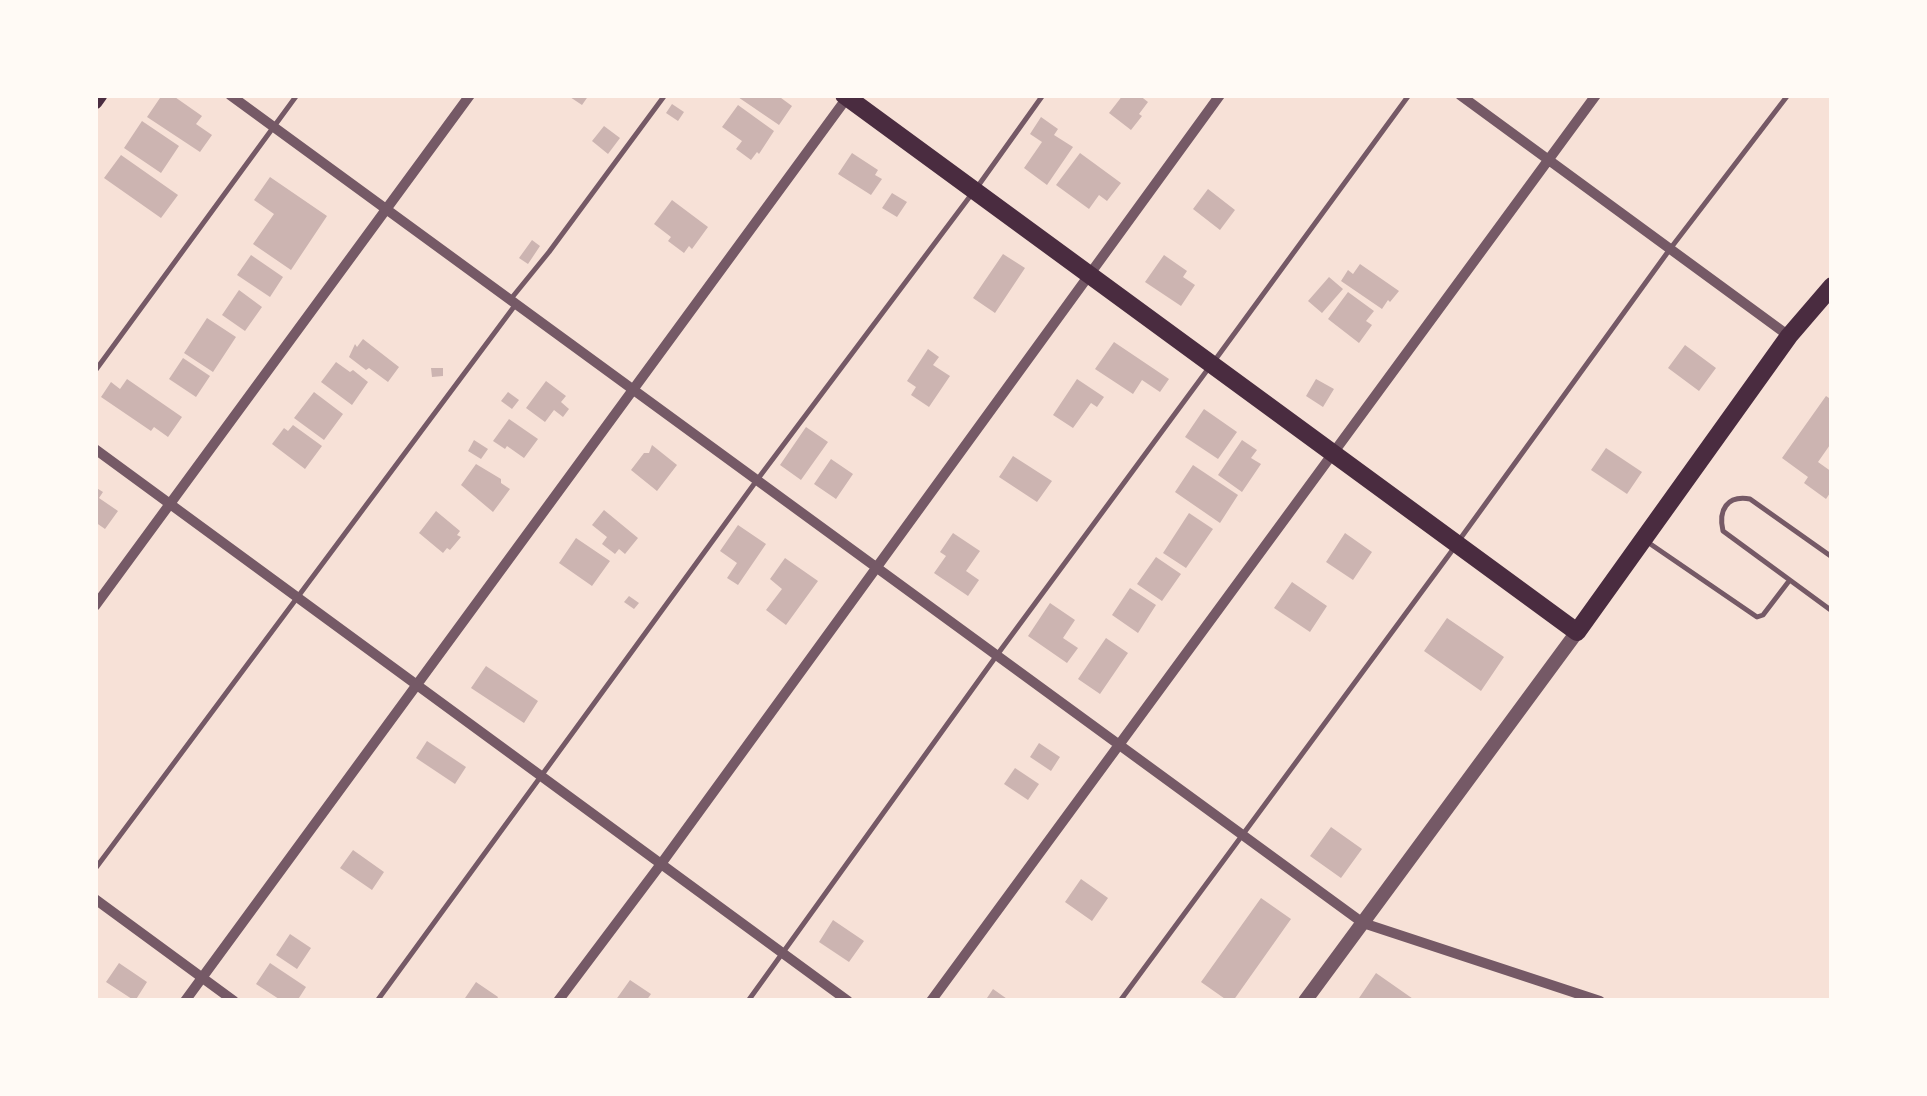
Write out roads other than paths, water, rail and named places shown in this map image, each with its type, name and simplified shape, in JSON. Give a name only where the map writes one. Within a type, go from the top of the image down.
[{"type":"main road","points":[[95,102],[100,95]]},
{"type":"main road","points":[[846,96],[1577,632],[1789,336],[1832,286]]},
{"type":"street","points":[[230,95],[1362,923],[1600,1001]]},
{"type":"street","points":[[95,606],[470,95]]},
{"type":"street","points":[[558,1001],[1220,95]]},
{"type":"street","points":[[1460,95],[1789,336]]},
{"type":"street","points":[[932,1001],[1596,95]]},
{"type":"street","points":[[185,1001],[846,96]]},
{"type":"street","points":[[95,449],[848,1001]]},
{"type":"street","points":[[1304,1001],[1577,632]]},
{"type":"street","points":[[95,899],[234,1001]]},
{"type":"lane","points":[[95,371],[297,95]]},
{"type":"lane","points":[[95,869],[665,95]]},
{"type":"lane","points":[[376,1001],[1043,95]]},
{"type":"lane","points":[[748,1001],[1408,95]]},
{"type":"lane","points":[[1120,1001],[1670,249],[1788,95]]},
{"type":"lane","points":[[1832,557],[1750,499],[1732,499],[1723,511],[1723,531],[1832,611]]},
{"type":"lane","points":[[1644,539],[1756,617],[1763,615],[1789,581]]}]
